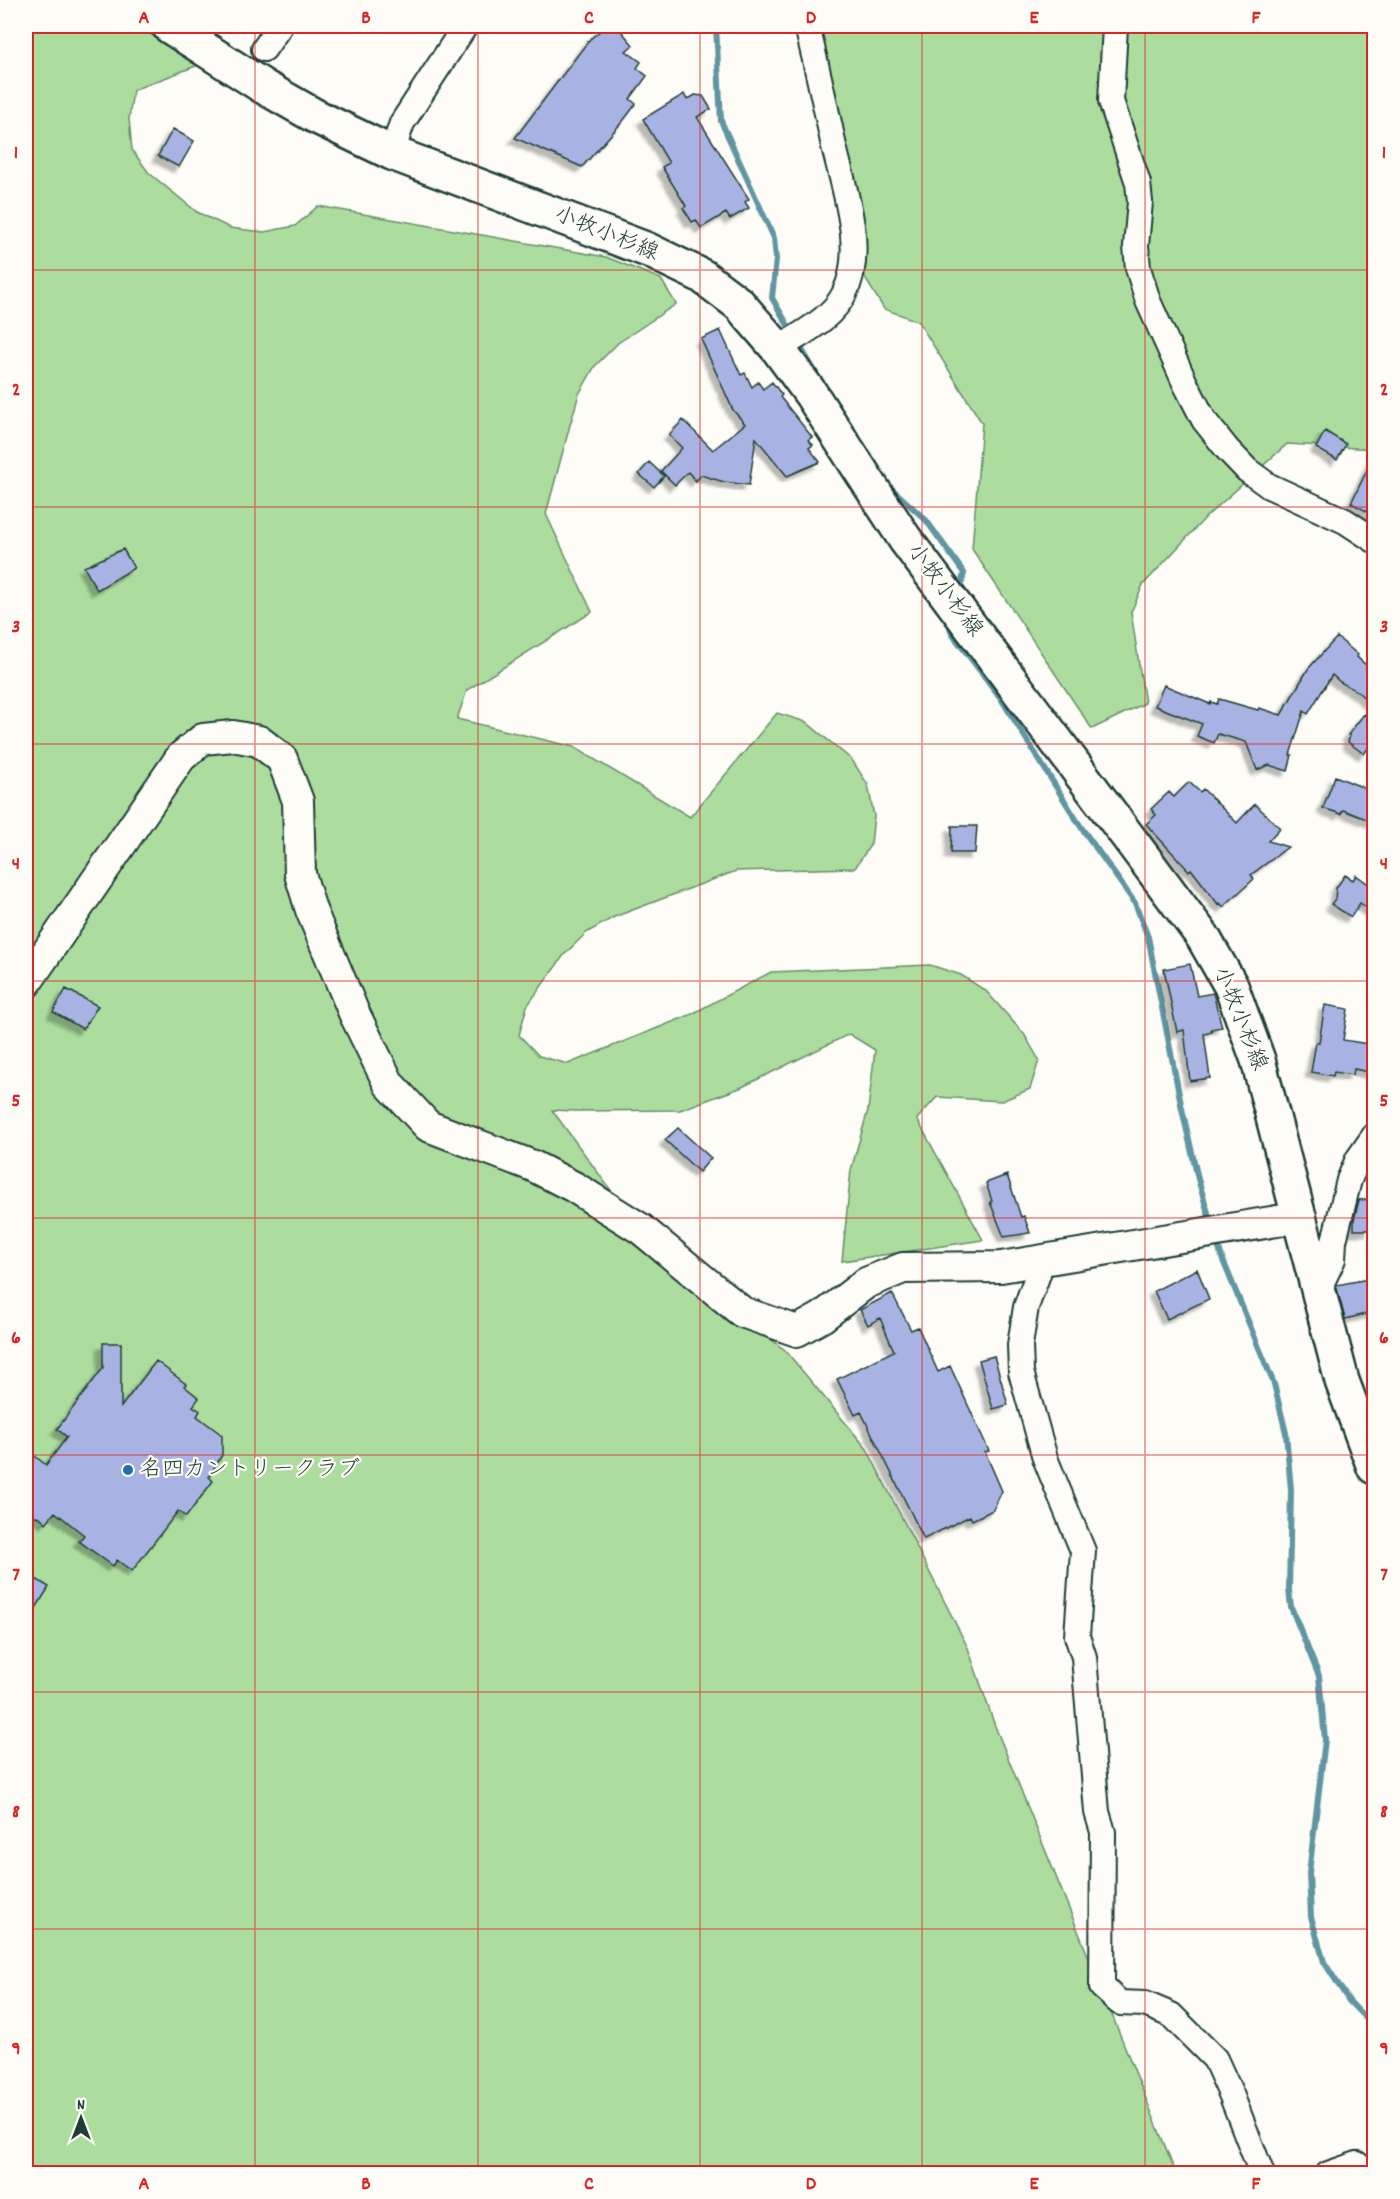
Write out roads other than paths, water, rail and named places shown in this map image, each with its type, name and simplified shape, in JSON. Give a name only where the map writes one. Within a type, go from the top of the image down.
[{"type":"main road","name":"小牧小杉線","points":[[169,26],[264,87],[315,116],[392,153],[648,250],[702,276],[739,304],[781,347],[905,539],[1209,946],[1231,986],[1258,1060],[1301,1217],[1341,1380],[1374,1467]]},
{"type":"street","points":[[264,49],[279,26]]},
{"type":"street","points":[[392,153],[402,123],[465,26]]},
{"type":"street","points":[[781,347],[817,323],[838,304],[844,295],[851,269],[851,220],[807,26]]},
{"type":"street","points":[[1115,26],[1111,101],[1138,183],[1140,202],[1136,246],[1138,268],[1148,301],[1185,383],[1204,420],[1247,470],[1269,486],[1345,521],[1374,540]]},
{"type":"street","points":[[26,983],[181,757],[203,739],[233,736],[259,741],[282,759],[298,801],[300,874],[311,910],[354,1013],[389,1084],[428,1126],[533,1166],[574,1187],[641,1229],[742,1312],[796,1331],[822,1317],[866,1283],[903,1268],[1001,1267],[1301,1217]]},
{"type":"street","points":[[1318,1291],[1333,1259],[1334,1241],[1351,1174],[1374,1136]]},
{"type":"street","points":[[1039,1261],[1038,1274],[1026,1307],[1020,1345],[1021,1371],[1045,1458],[1083,1551],[1077,1636],[1084,1657],[1097,1812],[1103,1832],[1101,1987],[1120,2003],[1145,2004],[1171,2015],[1215,2059],[1262,2174]]},
{"type":"street","points":[[1328,2174],[1357,2164],[1367,2174]]},
{"type":"waterway","points":[[716,26],[721,121],[774,238],[776,259],[772,298],[793,334]]},
{"type":"waterway","points":[[798,343],[816,373]]},
{"type":"waterway","points":[[892,489],[926,520],[964,573],[959,595]]},
{"type":"waterway","points":[[952,619],[950,627],[952,634],[1000,697],[1081,827],[1135,903],[1148,937],[1182,1109],[1211,1223]]},
{"type":"waterway","points":[[1216,1239],[1274,1384],[1286,1433],[1291,1490],[1289,1590],[1291,1607],[1319,1676],[1325,1740],[1309,1873],[1311,1917],[1324,1962],[1349,2001],[1374,2027]]},
{"type":"place","name":"名四カントリークラブ","points":[[128,1470]]}]
